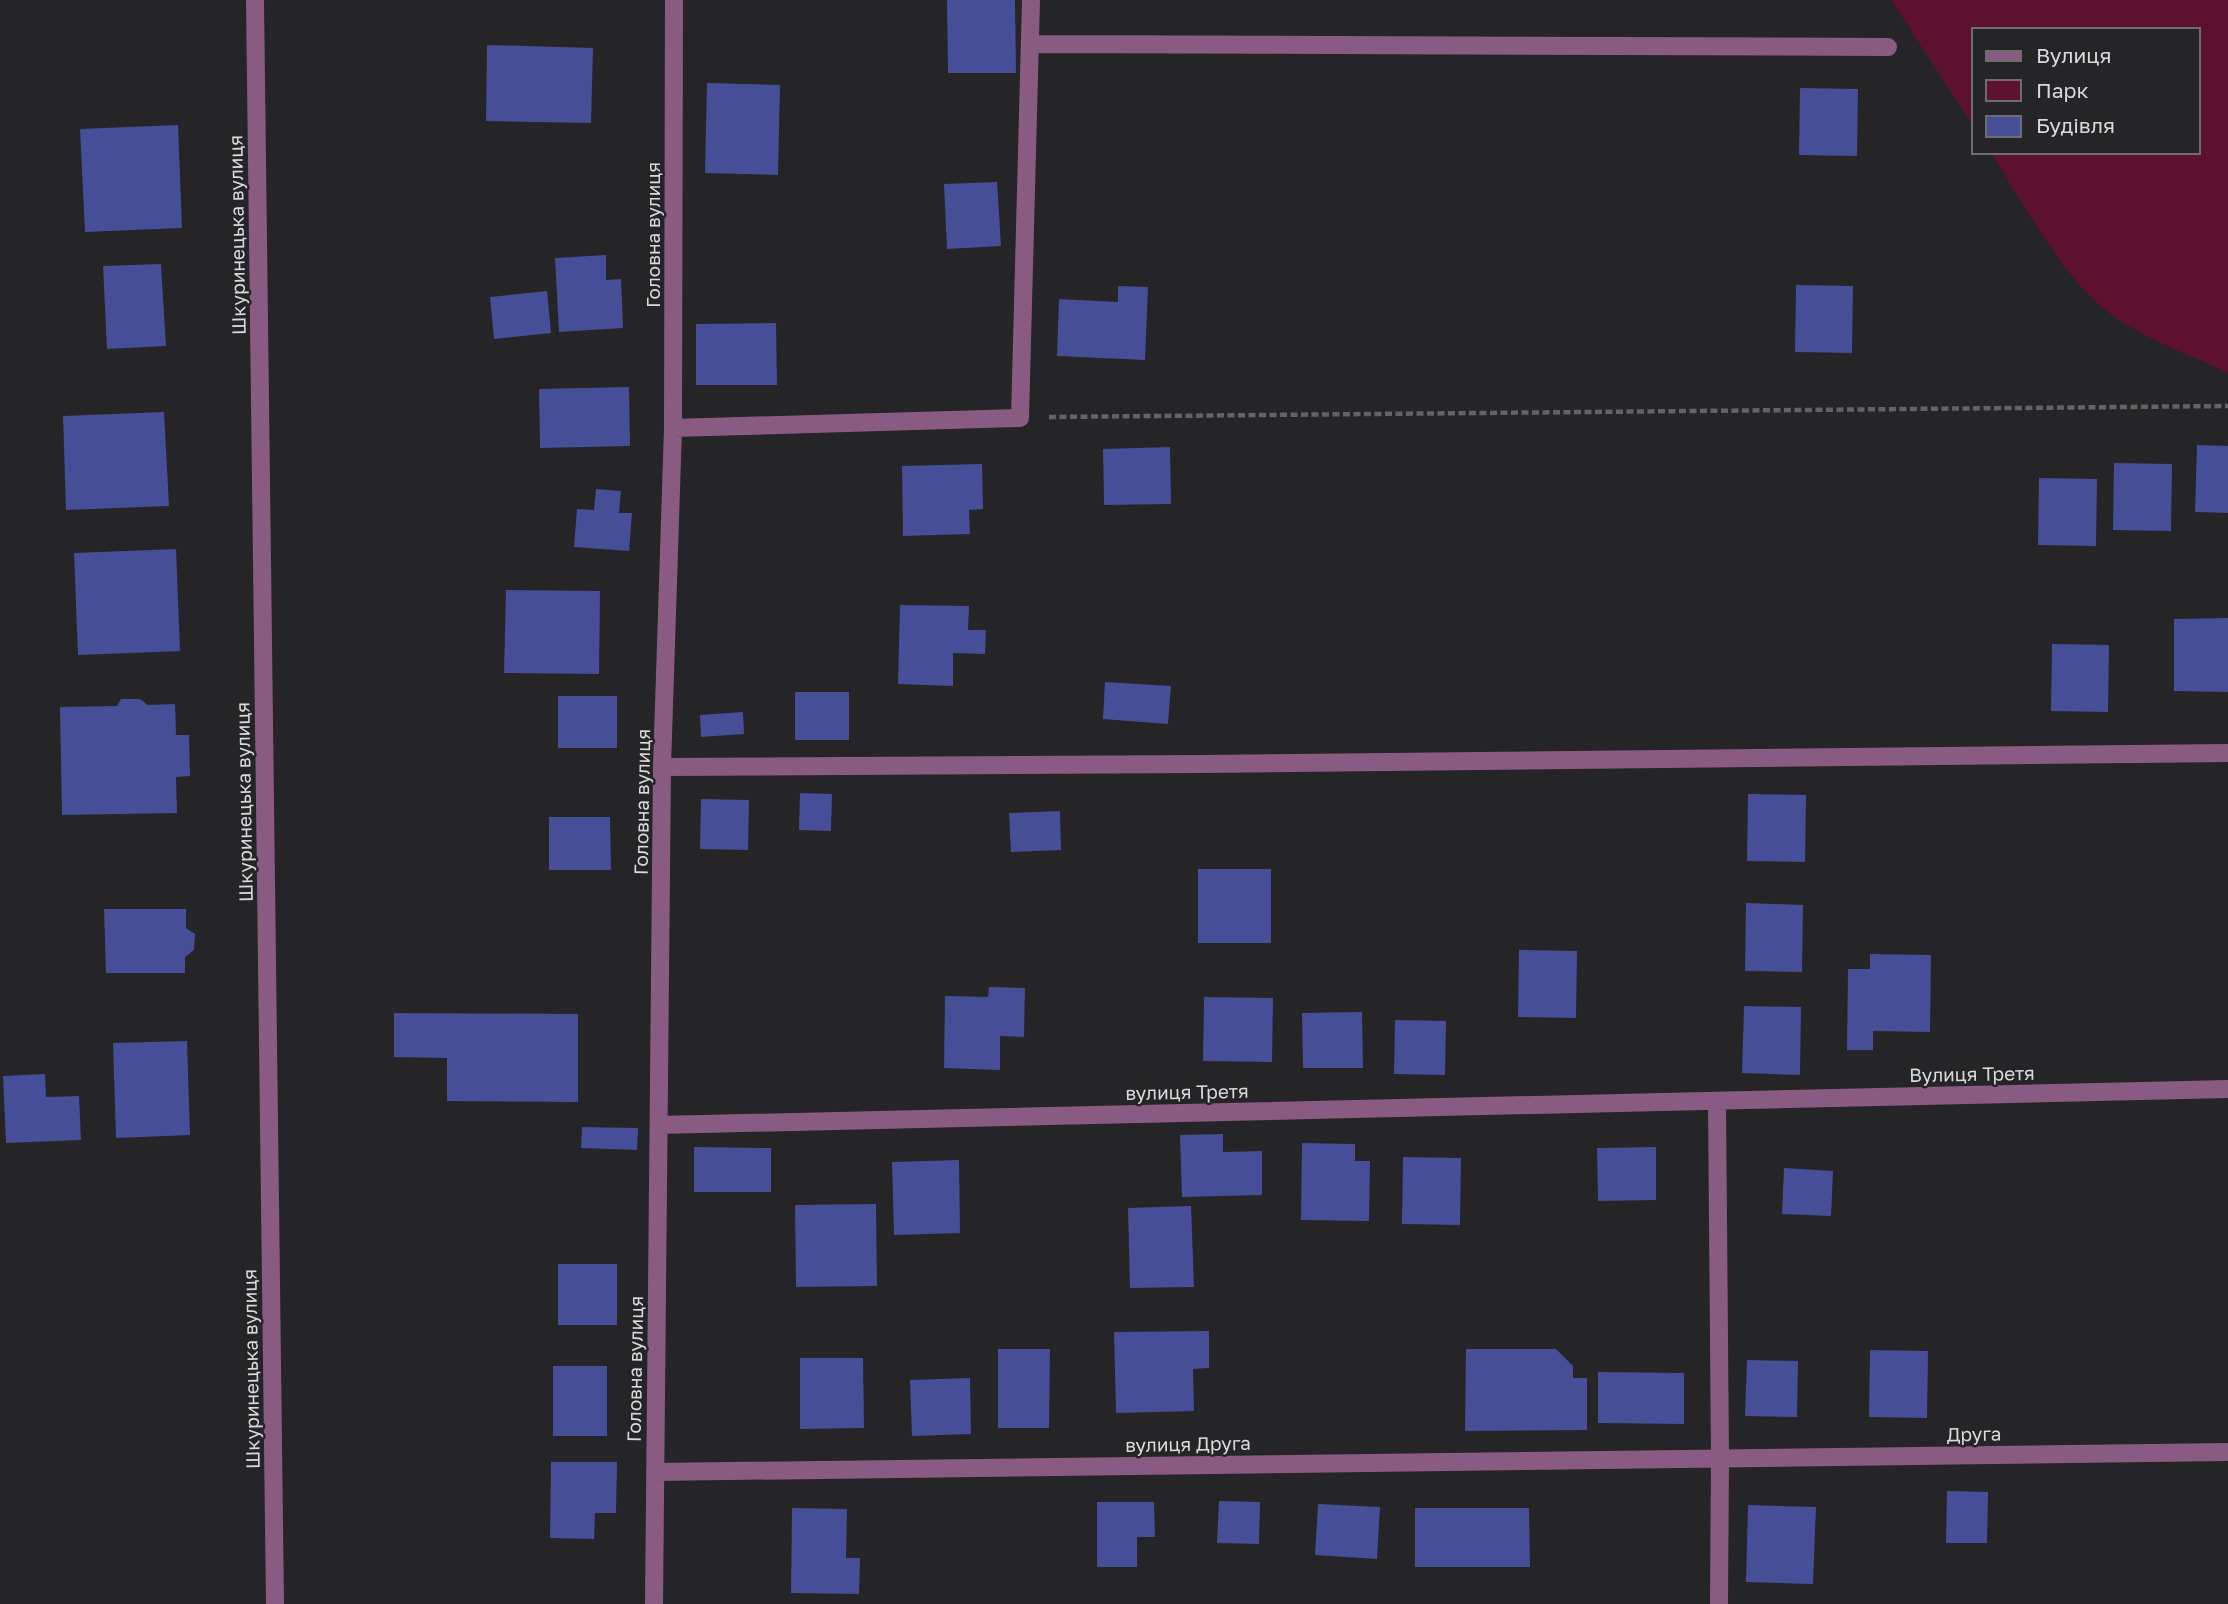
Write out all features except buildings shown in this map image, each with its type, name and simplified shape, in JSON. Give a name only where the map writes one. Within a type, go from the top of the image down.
[{"type":"street","name":"Шкуринецька вулиця","points":[[256,0],[275,1604]]},
{"type":"street","name":"Головна вулиця","points":[[654,1604],[662,767],[673,428],[674,0]]},
{"type":"street","points":[[673,428],[1020,418],[1031,0]]},
{"type":"street","points":[[1030,44],[1888,47]]},
{"type":"street","points":[[662,767],[2228,753]]},
{"type":"street","name":"Вулиця Третя","points":[[1717,1101],[2228,1089]]},
{"type":"street","points":[[1717,1101],[1719,1604]]},
{"type":"street","name":"вулиця Третя","points":[[659,1125],[1717,1101]]},
{"type":"street","name":"Друга","points":[[1720,1458],[2228,1452]]},
{"type":"street","name":"вулиця Друга","points":[[655,1472],[1720,1458]]},
{"type":"path","points":[[1020,418],[2228,407]]},
{"type":"green space","points":[[1891,0],[2228,0],[2228,373],[2136,330],[2108,312],[2090,296],[2058,258],[1991,154],[2200,154],[2200,28],[1972,28],[1972,124]]}]
